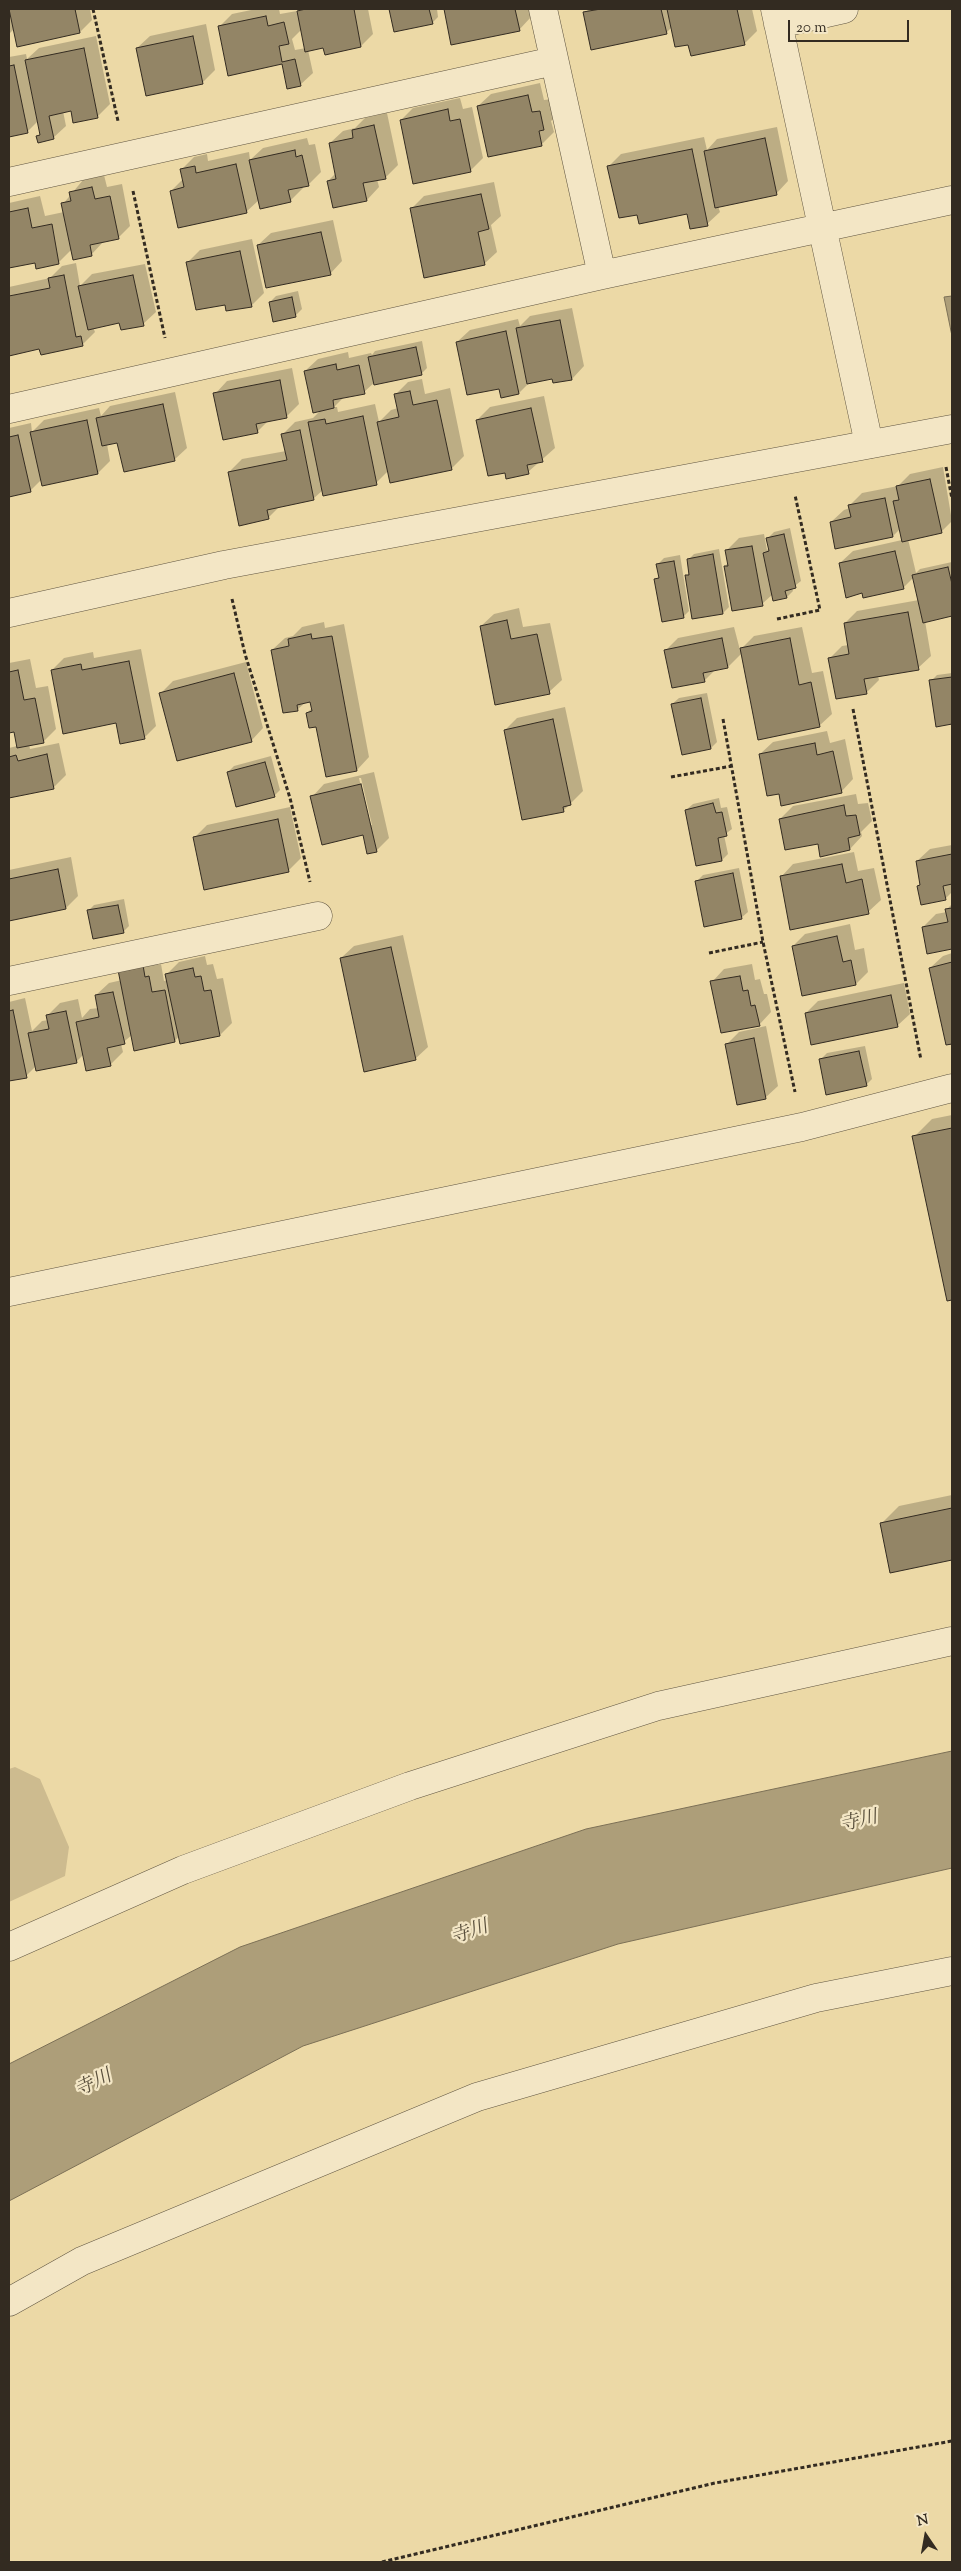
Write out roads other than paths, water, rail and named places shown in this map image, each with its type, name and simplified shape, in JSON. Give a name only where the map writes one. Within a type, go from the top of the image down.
[{"type":"street","points":[[543,9],[602,275]]},
{"type":"street","points":[[844,9],[776,16],[869,444]]},
{"type":"street","points":[[9,182],[554,61]]},
{"type":"street","points":[[9,409],[602,275],[952,200]]},
{"type":"street","points":[[9,613],[224,565],[952,429]]},
{"type":"street","points":[[9,981],[318,916]]},
{"type":"street","points":[[9,1292],[802,1127],[940,1092]]},
{"type":"street","points":[[9,1948],[183,1870],[419,1783],[658,1706],[952,1641]]},
{"type":"street","points":[[9,2302],[82,2261],[477,2097],[816,1998],[952,1971]]},
{"type":"water","points":[[952,296],[952,336],[944,297]]},
{"type":"water","name":"寺川","points":[[952,1751],[952,1868],[618,1944],[303,2046],[9,2201],[9,2064],[240,1947],[586,1829]]}]
